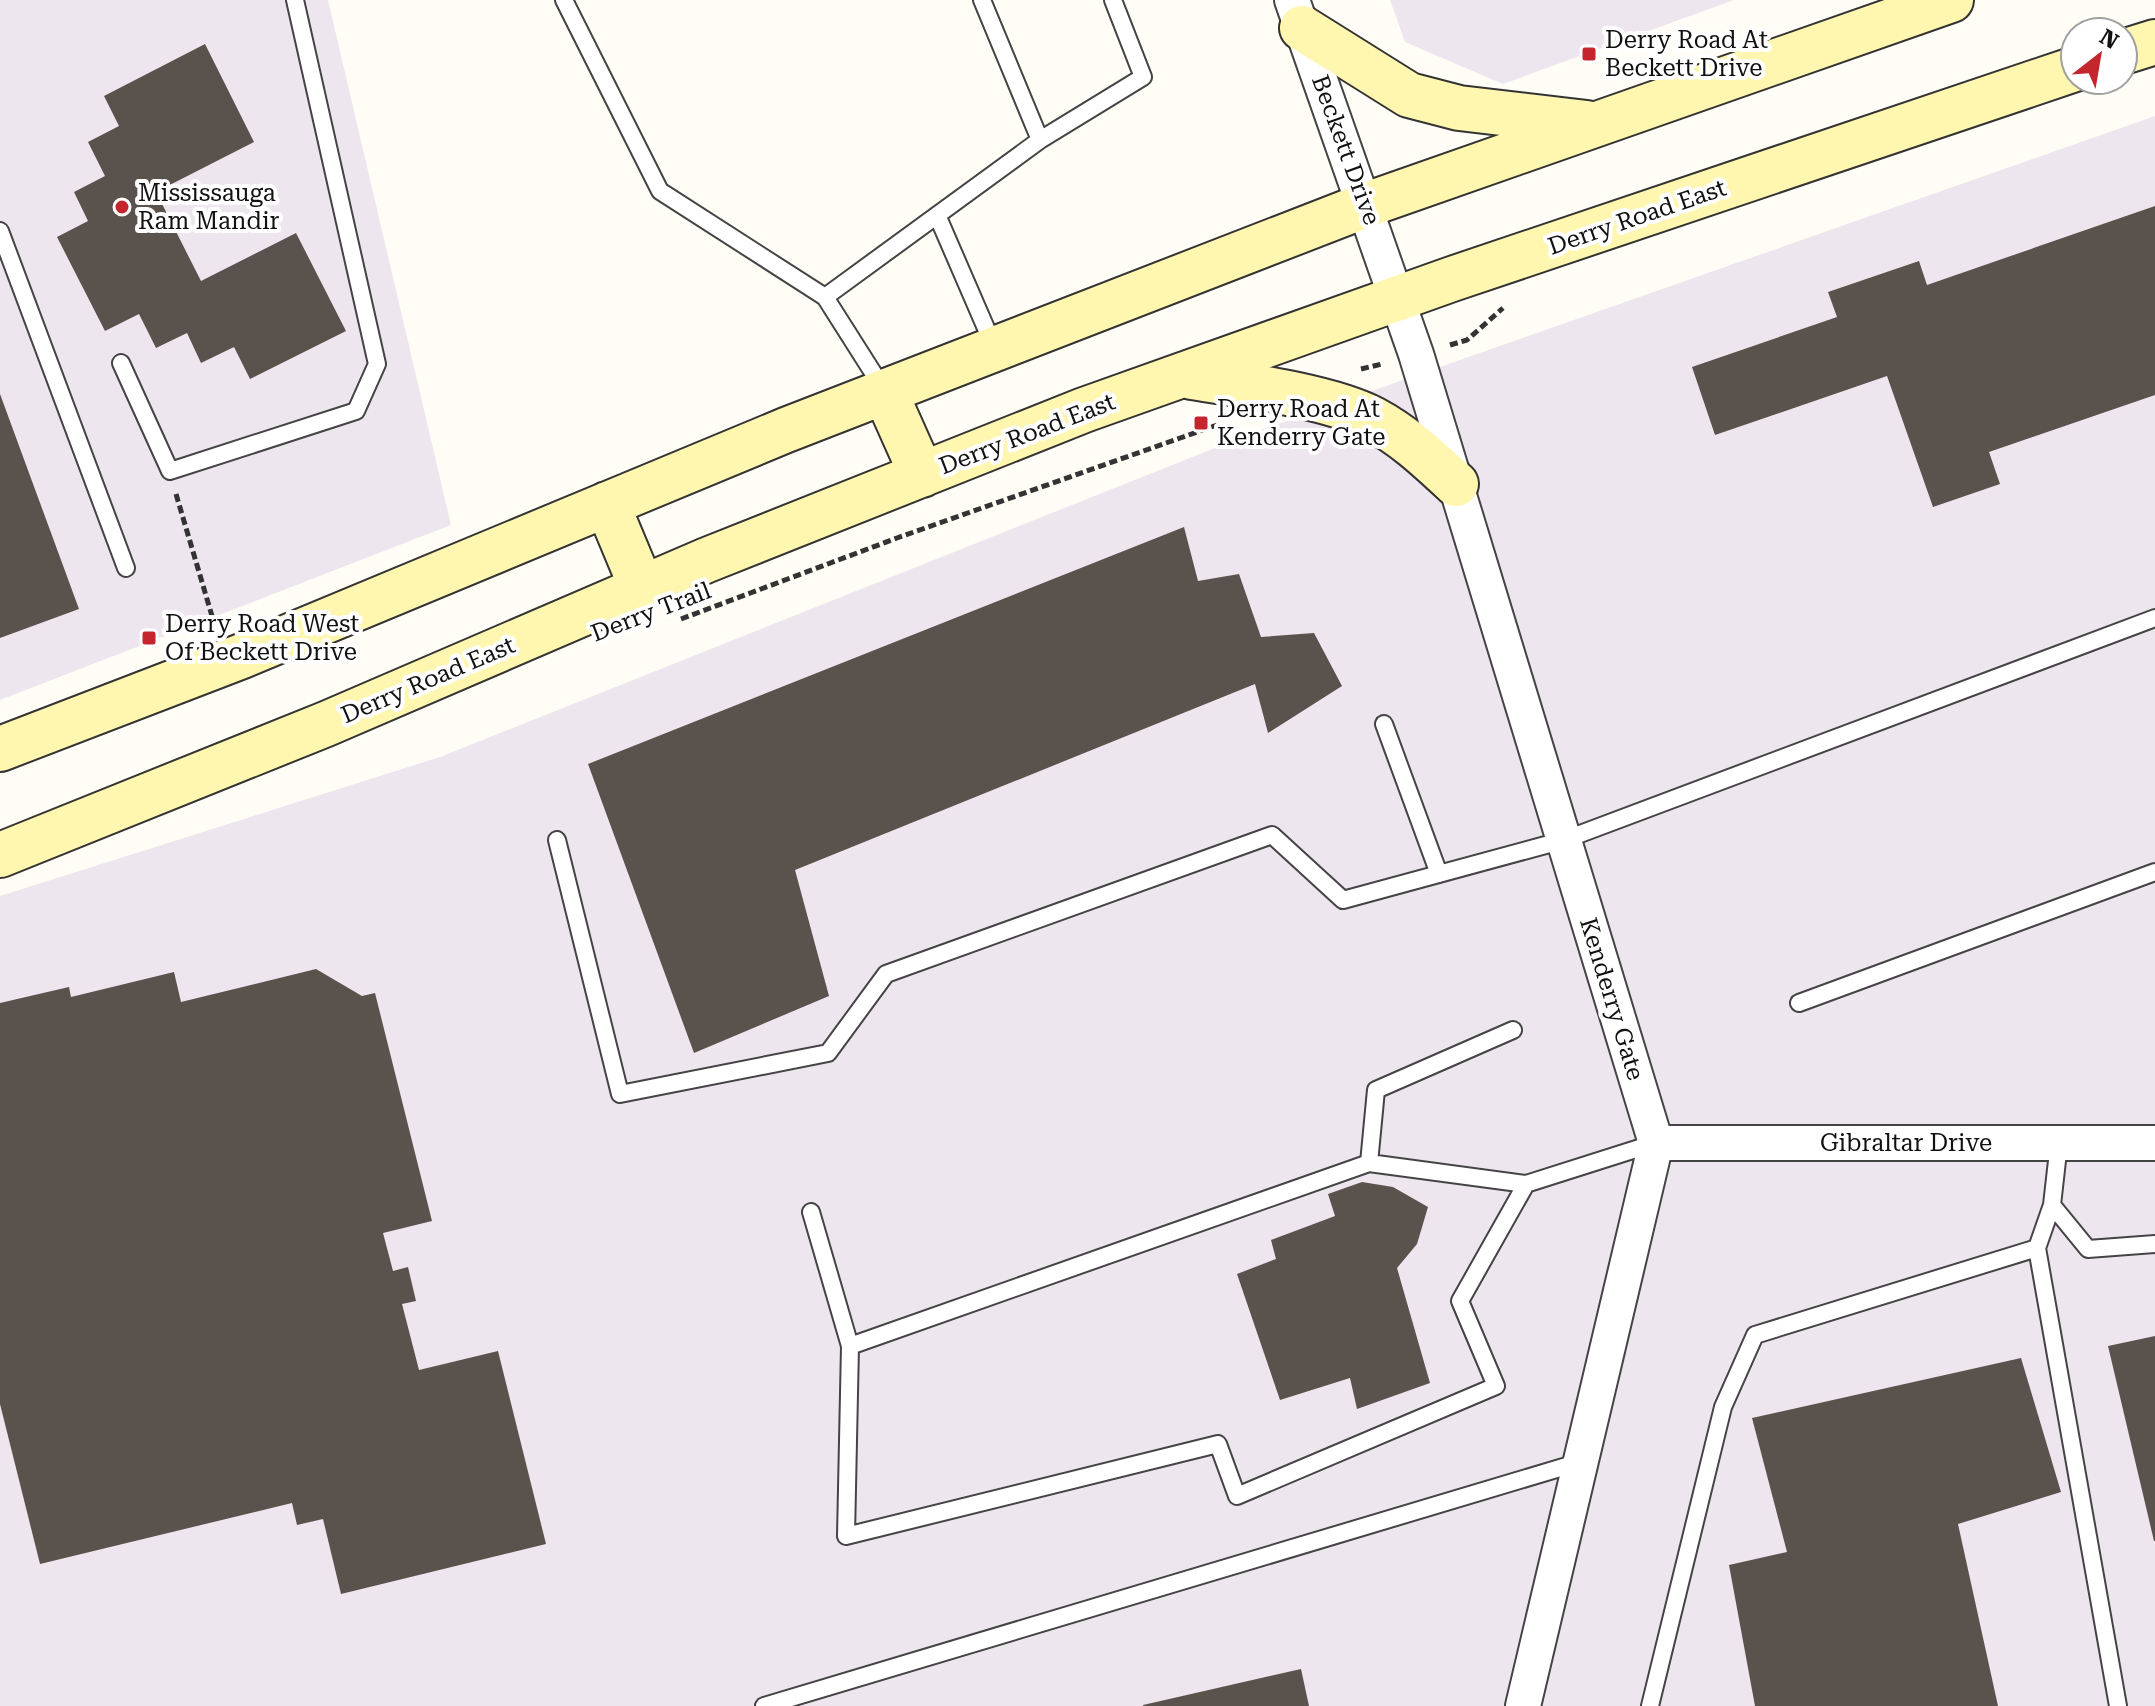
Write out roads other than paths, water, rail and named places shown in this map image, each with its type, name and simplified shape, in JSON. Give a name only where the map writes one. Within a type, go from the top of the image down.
[{"type":"main road","points":[[0,749],[242,656],[885,392],[1366,205],[1951,0]]},
{"type":"main road","points":[[1297,14],[1409,95],[1459,108],[1597,124]]},
{"type":"main road","name":"Derry Road East","points":[[0,855],[326,724],[642,588],[1084,410],[1399,301],[1452,279],[2059,74]]},
{"type":"main road","points":[[1186,376],[1263,388],[1371,418],[1414,445],[1456,484]]},
{"type":"main road","points":[[885,392],[922,475]]},
{"type":"main road","points":[[607,504],[642,588]]},
{"type":"street","name":"Beckett Drive","points":[[1297,14],[1399,301]]},
{"type":"street","name":"Kenderry Gate","points":[[1399,301],[1656,1143]]},
{"type":"street","name":"Gibraltar Drive","points":[[1656,1143],[2155,1143]]},
{"type":"street","points":[[1523,1706],[1656,1143]]},
{"type":"lane","points":[[121,363],[170,471],[356,411],[377,364],[295,0]]},
{"type":"lane","points":[[564,0],[660,191],[825,297],[885,392]]},
{"type":"lane","points":[[982,0],[1040,140]]},
{"type":"lane","points":[[825,297],[1040,140],[1143,77],[1113,0]]},
{"type":"lane","points":[[937,215],[995,349]]},
{"type":"lane","points":[[0,231],[126,568]]},
{"type":"lane","points":[[557,840],[620,1094],[828,1053],[886,974],[1272,835],[1343,900],[1564,840],[2155,618]]},
{"type":"lane","points":[[1384,724],[1439,874]]},
{"type":"lane","points":[[1799,1003],[2155,872]]},
{"type":"lane","points":[[1369,1163],[1376,1090],[1513,1030]]},
{"type":"lane","points":[[850,1346],[1369,1163],[1526,1184],[1656,1143]]},
{"type":"lane","points":[[2059,1143],[2052,1205],[2037,1248],[2118,1706]]},
{"type":"lane","points":[[811,1212],[850,1346],[846,1536],[1218,1444],[1237,1496],[1496,1386],[1460,1301],[1526,1184]]},
{"type":"lane","points":[[2052,1205],[2088,1249],[2155,1244]]},
{"type":"lane","points":[[1650,1706],[1723,1407],[1755,1335],[2037,1248]]},
{"type":"lane","points":[[764,1706],[1580,1462]]},
{"type":"place","name":"Derry Road At Beckett Drive","points":[[1589,54]]},
{"type":"place","name":"Mississauga Ram Mandir","points":[[122,207]]},
{"type":"place","name":"Derry Road At Kenderry Gate","points":[[1201,423]]},
{"type":"place","name":"Derry Road West Of Beckett Drive","points":[[149,638]]}]
